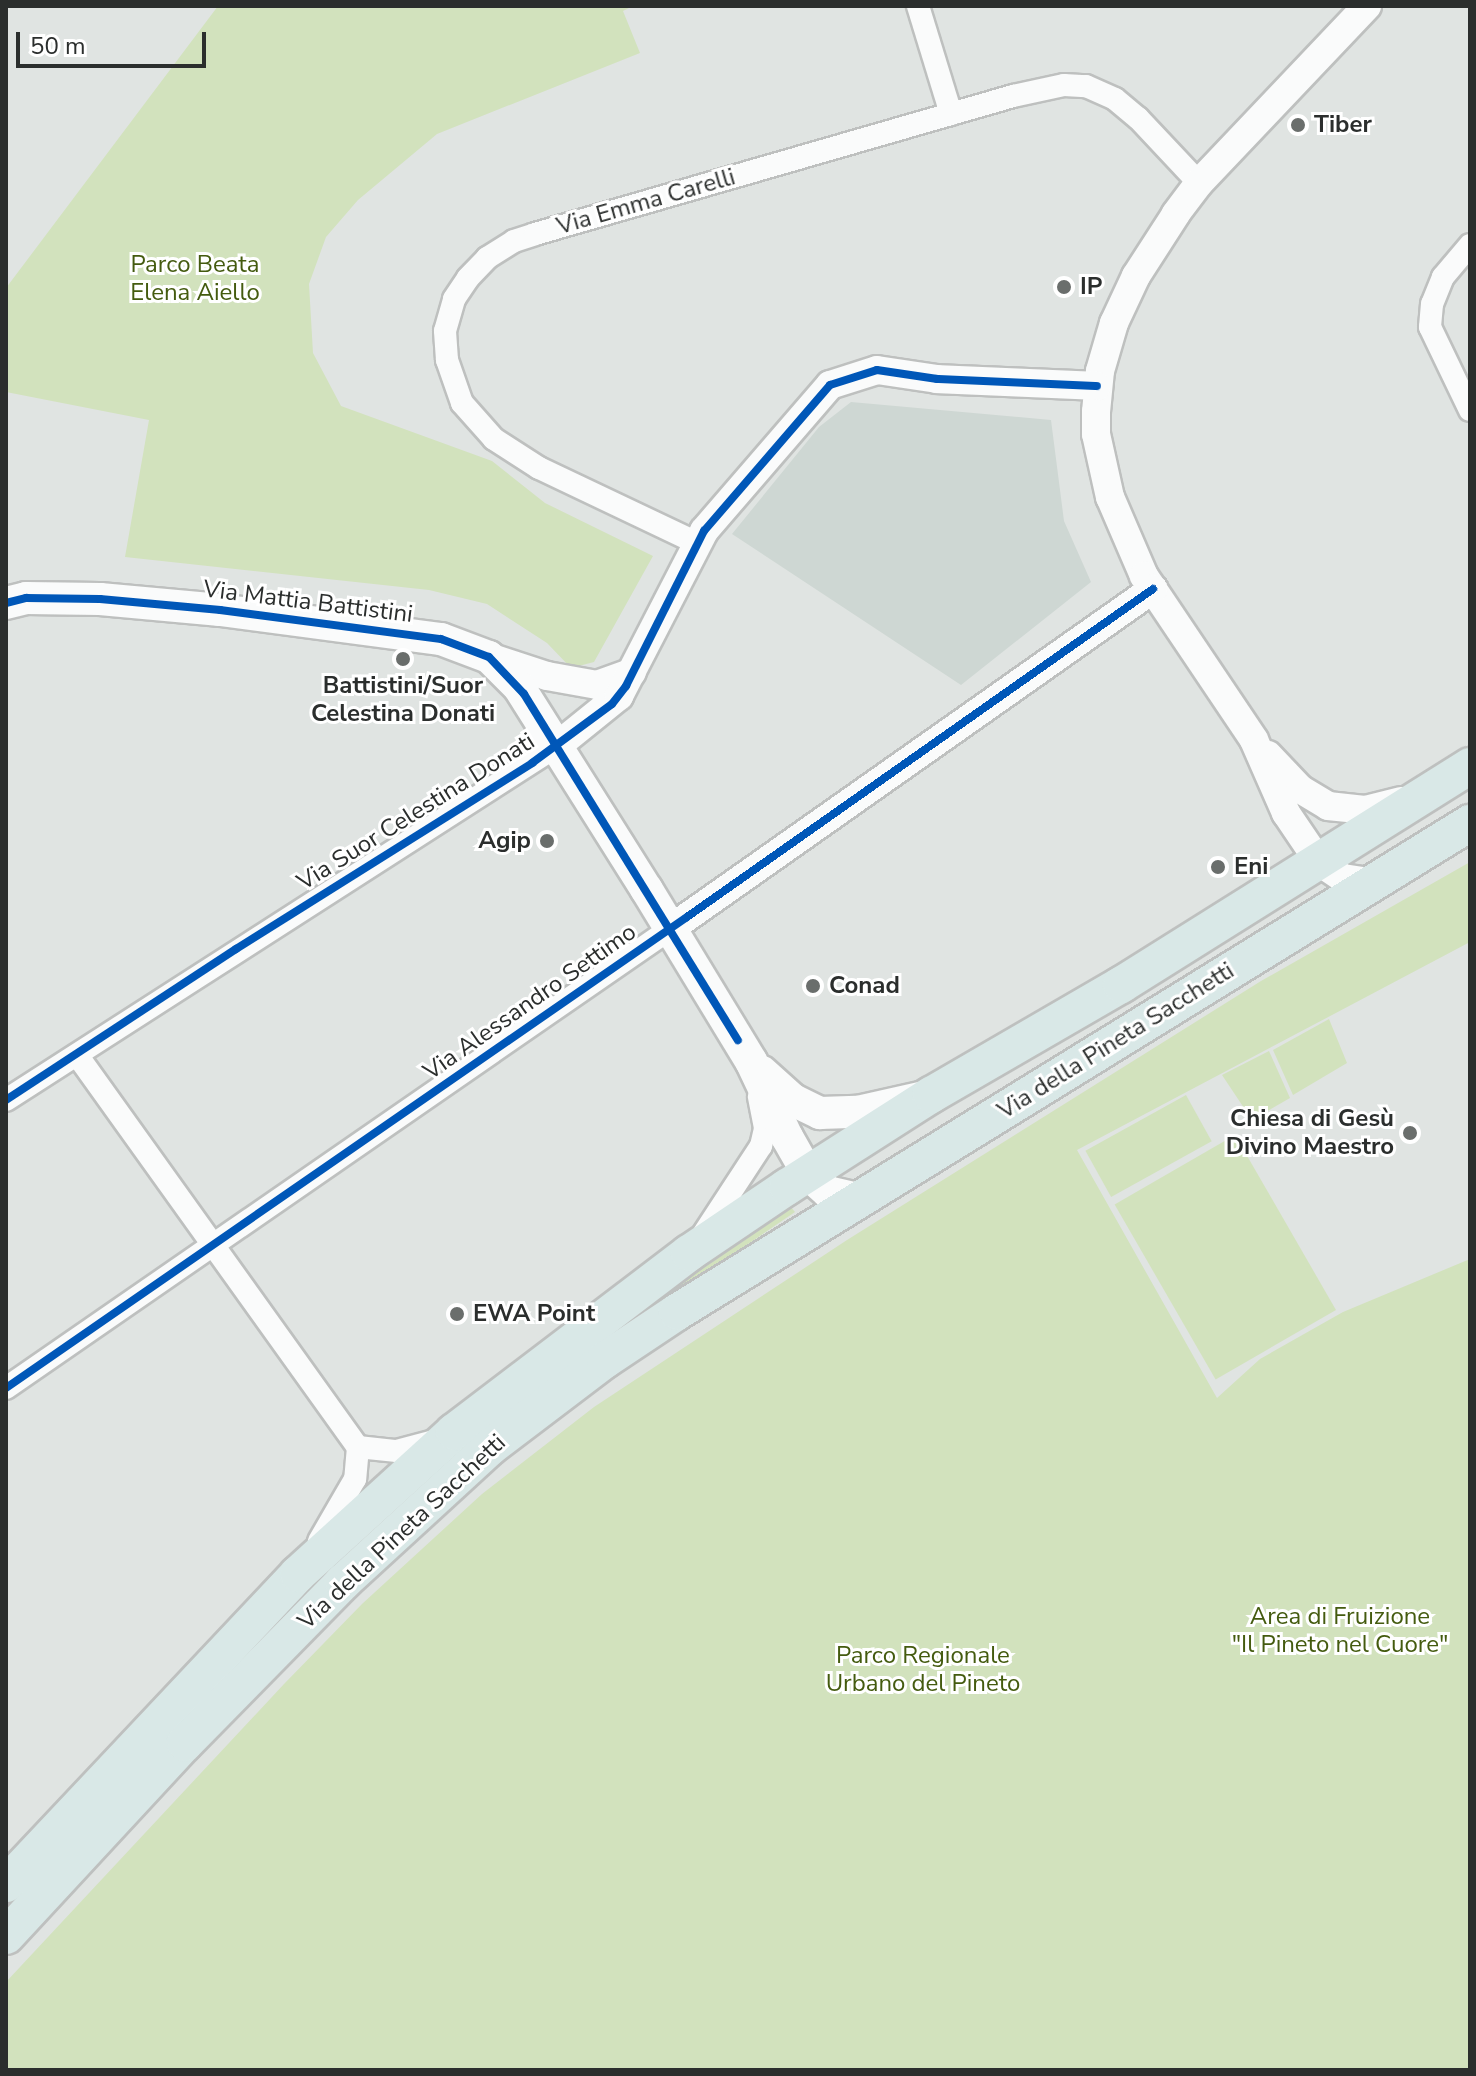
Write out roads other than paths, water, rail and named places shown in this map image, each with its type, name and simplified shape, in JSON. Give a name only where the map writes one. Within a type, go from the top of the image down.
[{"type":"main road","name":"Via Mattia Battistini","points":[[6,603],[26,598],[100,599],[220,610],[441,639],[489,657],[519,687],[751,1061]]},
{"type":"main road","name":"Via della Pineta Sacchetti","points":[[6,1884],[298,1574],[454,1432],[689,1253],[808,1174],[931,1095],[1121,985],[1455,776]]},
{"type":"main road","name":"Via della Pineta Sacchetti","points":[[6,1936],[185,1743],[333,1593],[489,1448],[645,1333],[1470,823]]},
{"type":"main road","name":"Via della Pineta Sacchetti","points":[[751,1061],[793,1100],[820,1113],[857,1112],[931,1095]]},
{"type":"main road","points":[[751,1061],[808,1174],[828,1192],[858,1199]]},
{"type":"street","points":[[918,6],[951,114]]},
{"type":"street","points":[[1367,6],[1199,183],[1176,214],[1125,298],[1107,345],[1097,386],[1096,434],[1110,497],[1133,555],[1254,740],[1286,813],[1319,862],[1343,878],[1373,883]]},
{"type":"street","name":"Via Emma Carelli","points":[[697,543],[539,468],[481,427],[454,388],[447,360],[445,331],[462,286],[487,258],[535,234],[1039,89],[1064,85],[1086,86],[1107,94],[1129,109],[1199,183]]},
{"type":"street","points":[[1470,245],[1443,277],[1432,304],[1430,327],[1470,410]]},
{"type":"street","name":"Via Suor Celestina Donati","points":[[6,1100],[236,949],[557,746],[612,704],[632,672],[707,526],[830,385],[877,370],[937,379],[1097,386]]},
{"type":"street","name":"Via Alessandro Settimo","points":[[6,1388],[670,929],[1153,589]]},
{"type":"street","points":[[489,657],[547,676],[588,684],[604,684],[632,672]]},
{"type":"street","points":[[1254,740],[1308,796],[1339,810],[1375,808],[1455,776]]},
{"type":"street","points":[[1423,853],[1470,844]]},
{"type":"street","points":[[77,1055],[212,1248],[358,1447],[355,1479],[298,1574]]},
{"type":"street","points":[[689,1253],[761,1146],[765,1128],[751,1061]]},
{"type":"street","points":[[358,1447],[397,1451],[418,1447],[454,1432]]},
{"type":"place","name":"Tiber","points":[[1298,125]]},
{"type":"place","name":"IP","points":[[1064,287]]},
{"type":"place","name":"Battistini/Suor Celestina Donati","points":[[403,659]]},
{"type":"place","name":"Agip","points":[[547,841]]},
{"type":"place","name":"Eni","points":[[1218,867]]},
{"type":"place","name":"Conad","points":[[813,986]]},
{"type":"place","name":"Chiesa di Gesù Divino Maestro","points":[[1410,1133]]},
{"type":"place","name":"EWA Point","points":[[457,1314]]},
{"type":"park label","name":"Parco Beata Elena Aiello","points":[[195,279]]},
{"type":"park label","name":"Area di Fruizione \"Il Pineto nel Cuore\"","points":[[1340,1631]]},
{"type":"park label","name":"Parco Regionale Urbano del Pineto","points":[[923,1670]]}]
